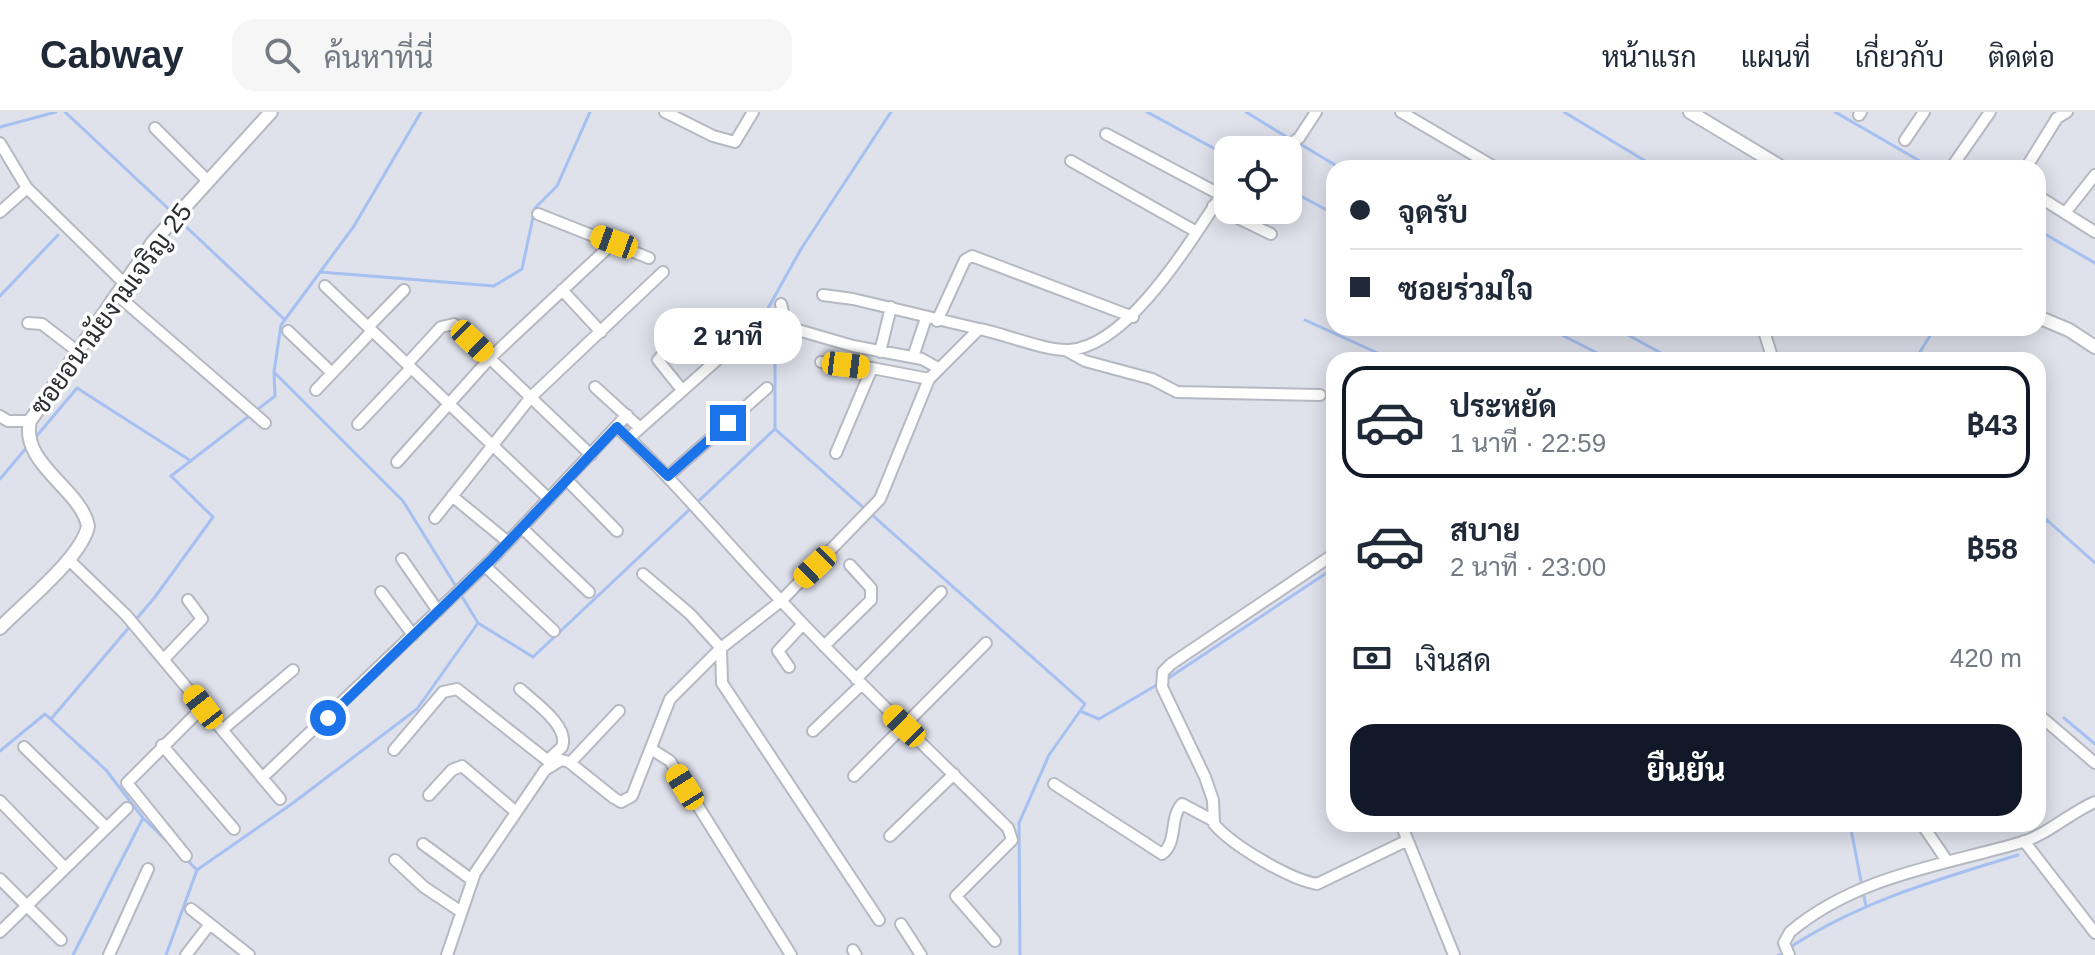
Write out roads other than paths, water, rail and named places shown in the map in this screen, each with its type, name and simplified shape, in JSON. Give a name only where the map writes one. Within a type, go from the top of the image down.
[{"type":"street","name":"ซอยอนามัยงามเจริญ 25","points":[[0,628],[68,559],[86,535],[87,519],[42,462],[32,441],[30,421],[120,288],[180,209],[271,112]]},
{"type":"street","points":[[665,112],[713,136],[735,142],[753,112]]},
{"type":"street","points":[[1297,136],[1316,112]]},
{"type":"street","points":[[1401,112],[1482,160]]},
{"type":"street","points":[[1690,112],[1770,160]]},
{"type":"street","points":[[1905,140],[1924,112]]},
{"type":"street","points":[[1957,160],[1990,112]]},
{"type":"street","points":[[2031,160],[2057,118],[2067,112]]},
{"type":"street","points":[[155,128],[207,180]]},
{"type":"street","points":[[1106,134],[1214,191]]},
{"type":"street","points":[[0,143],[27,188],[120,288],[265,423]]},
{"type":"street","points":[[1071,161],[1195,231]]},
{"type":"street","points":[[2065,213],[2095,175]]},
{"type":"street","points":[[0,212],[27,188]]},
{"type":"street","points":[[2046,201],[2095,232]]},
{"type":"street","points":[[1066,350],[1092,343],[1133,317],[1213,206],[1271,234]]},
{"type":"street","points":[[538,214],[649,258]]},
{"type":"street","points":[[397,462],[490,358],[614,242]]},
{"type":"street","points":[[913,357],[965,260],[972,256],[1133,317]]},
{"type":"street","points":[[435,518],[531,397],[663,272]]},
{"type":"street","points":[[325,286],[549,499]]},
{"type":"street","points":[[316,390],[404,290]]},
{"type":"street","points":[[562,290],[601,332]]},
{"type":"street","points":[[823,295],[891,307],[1066,350],[1085,361],[1152,379],[1177,392],[1320,395]]},
{"type":"street","points":[[781,304],[791,328],[880,352],[913,357],[938,368]]},
{"type":"street","points":[[880,352],[891,307]]},
{"type":"street","points":[[2046,320],[2069,330],[2095,347]]},
{"type":"street","points":[[28,323],[42,324],[77,351]]},
{"type":"street","points":[[358,424],[441,327],[451,323],[591,455]]},
{"type":"street","points":[[394,750],[443,692],[457,689],[550,762],[561,760],[570,763],[621,802],[636,791],[662,714],[683,684],[721,648],[781,601],[886,492],[929,379],[979,329]]},
{"type":"street","points":[[288,331],[332,373]]},
{"type":"street","points":[[682,390],[658,360],[683,332]]},
{"type":"street","points":[[629,438],[727,351]]},
{"type":"street","points":[[821,362],[929,379]]},
{"type":"street","points":[[836,453],[872,368]]},
{"type":"street","points":[[595,387],[640,428]]},
{"type":"street","points":[[668,476],[767,388]]},
{"type":"street","points":[[262,778],[467,584],[627,415]]},
{"type":"street","points":[[0,416],[8,421],[30,421]]},
{"type":"street","points":[[617,427],[690,498],[824,646],[1012,835],[1005,848],[956,893],[995,941]]},
{"type":"street","points":[[567,480],[617,531]]},
{"type":"street","points":[[452,496],[508,542]]},
{"type":"street","points":[[522,528],[589,592]]},
{"type":"street","points":[[68,559],[126,615],[280,799]]},
{"type":"street","points":[[402,559],[438,611]]},
{"type":"street","points":[[1326,560],[1163,672],[1162,687],[1205,777],[1218,829],[1285,872],[1317,884],[1406,841]]},
{"type":"street","points":[[824,646],[871,600],[871,588],[850,565]]},
{"type":"street","points":[[485,566],[554,631]]},
{"type":"street","points":[[643,574],[690,614],[721,648],[722,683],[879,920]]},
{"type":"street","points":[[381,592],[413,635]]},
{"type":"street","points":[[813,731],[941,592]]},
{"type":"street","points":[[164,659],[202,619],[188,600]]},
{"type":"street","points":[[789,667],[778,651],[803,624]]},
{"type":"street","points":[[854,776],[986,643]]},
{"type":"street","points":[[222,730],[293,670]]},
{"type":"street","points":[[447,955],[472,880],[562,747],[563,735],[555,722],[520,689]]},
{"type":"street","points":[[186,856],[127,786],[130,777],[203,707]]},
{"type":"street","points":[[570,763],[619,711]]},
{"type":"street","points":[[2046,721],[2095,763]]},
{"type":"street","points":[[162,745],[234,829]]},
{"type":"street","points":[[24,747],[106,827]]},
{"type":"street","points":[[651,749],[670,761],[791,955]]},
{"type":"street","points":[[429,795],[452,770],[462,766],[516,812]]},
{"type":"street","points":[[890,836],[954,774]]},
{"type":"street","points":[[1054,784],[1162,854],[1170,846],[1177,810],[1182,804],[1214,821]]},
{"type":"street","points":[[0,801],[65,868]]},
{"type":"street","points":[[2046,828],[2095,802]]},
{"type":"street","points":[[0,932],[127,808]]},
{"type":"street","points":[[1403,832],[1454,955]]},
{"type":"street","points":[[1927,832],[1947,861]]},
{"type":"street","points":[[1789,955],[1786,937],[1812,915],[1864,887],[2024,841],[2039,832]]},
{"type":"street","points":[[2024,841],[2095,933]]},
{"type":"street","points":[[423,844],[472,880]]},
{"type":"street","points":[[395,860],[424,887],[460,911]]},
{"type":"street","points":[[109,955],[148,869]]},
{"type":"street","points":[[0,879],[61,940]]},
{"type":"street","points":[[191,909],[249,955]]},
{"type":"street","points":[[186,955],[210,924]]},
{"type":"street","points":[[901,924],[921,955]]},
{"type":"waterway","points":[[0,127],[56,112]]},
{"type":"waterway","points":[[65,112],[175,215]]},
{"type":"waterway","points":[[274,372],[281,325],[354,226],[421,112]]},
{"type":"waterway","points":[[320,272],[494,286],[522,269],[535,208],[557,186],[590,112]]},
{"type":"waterway","points":[[461,595],[478,623],[533,657],[775,429],[775,352],[756,330],[801,249],[891,112]]},
{"type":"waterway","points":[[1147,112],[1214,148]]},
{"type":"waterway","points":[[1246,112],[1285,136]]},
{"type":"waterway","points":[[1564,112],[1644,160]]},
{"type":"waterway","points":[[1835,112],[1918,160]]},
{"type":"waterway","points":[[1302,145],[1327,160]]},
{"type":"waterway","points":[[1302,197],[1326,210]]},
{"type":"waterway","points":[[180,221],[285,320]]},
{"type":"waterway","points":[[0,296],[58,235]]},
{"type":"waterway","points":[[2046,235],[2095,263]]},
{"type":"waterway","points":[[1305,320],[1326,330]]},
{"type":"waterway","points":[[1340,336],[1375,352]]},
{"type":"waterway","points":[[1564,336],[1595,352]]},
{"type":"waterway","points":[[1630,336],[1659,352]]},
{"type":"waterway","points":[[1920,352],[1930,336]]},
{"type":"waterway","points":[[51,719],[155,597],[213,517],[171,476],[275,396],[274,372],[403,501],[457,588]]},
{"type":"waterway","points":[[35,438],[77,388],[191,461]]},
{"type":"waterway","points":[[775,429],[865,509]]},
{"type":"waterway","points":[[0,479],[27,447]]},
{"type":"waterway","points":[[871,514],[1085,704],[1049,755],[1019,823],[1020,955]]},
{"type":"waterway","points":[[2046,519],[2095,563]]},
{"type":"waterway","points":[[1167,679],[1326,573]]},
{"type":"waterway","points":[[166,955],[197,870],[293,803],[417,709],[478,623]]},
{"type":"waterway","points":[[1080,711],[1099,719],[1160,683]]},
{"type":"waterway","points":[[0,751],[45,714],[106,770],[143,818],[171,845]]},
{"type":"waterway","points":[[2064,718],[2095,744]]},
{"type":"waterway","points":[[73,955],[143,818]]},
{"type":"waterway","points":[[1852,832],[1861,881]]},
{"type":"waterway","points":[[1792,946],[1873,904],[1930,882],[2018,855]]},
{"type":"waterway","points":[[185,858],[197,870]]},
{"type":"waterway","points":[[1864,896],[1866,906]]}]
